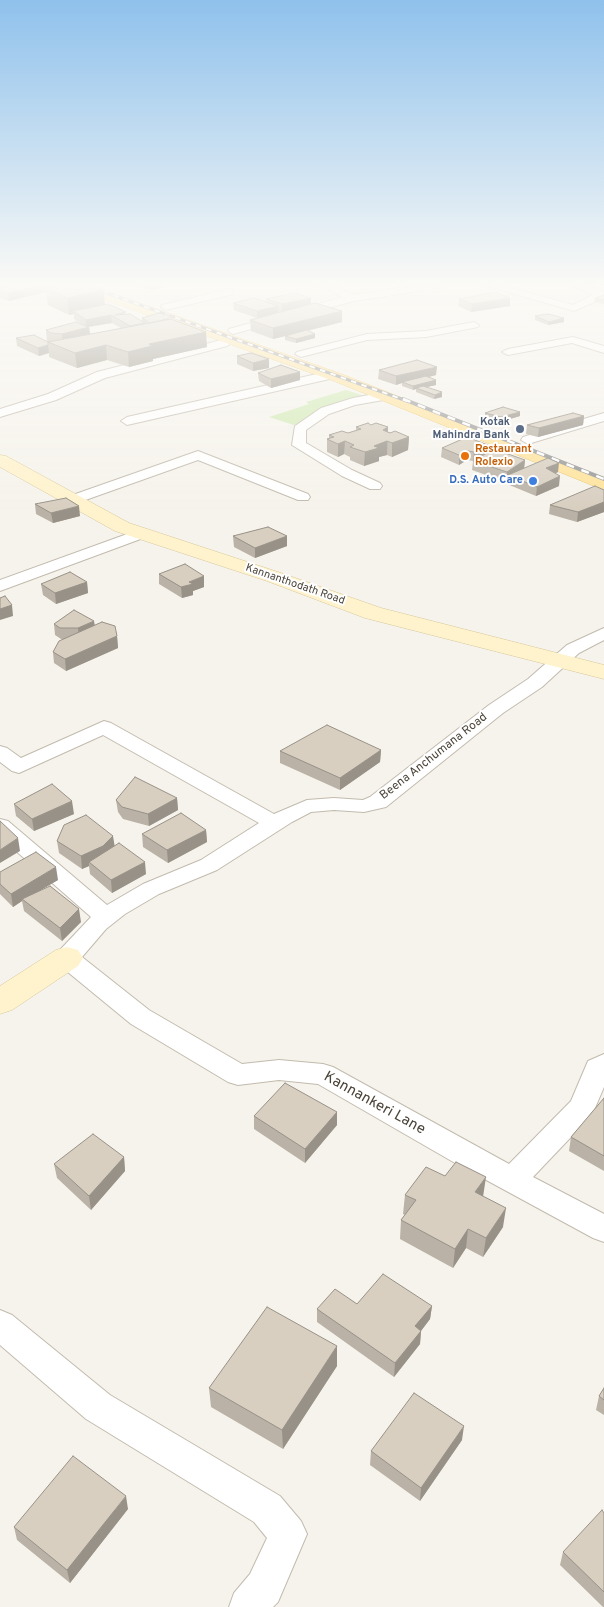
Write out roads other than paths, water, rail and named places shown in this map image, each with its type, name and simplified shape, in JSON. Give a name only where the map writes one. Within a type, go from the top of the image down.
[{"type":"main road","points":[[289,359],[604,484]]},
{"type":"main road","points":[[315,359],[604,470]]},
{"type":"main road","points":[[335,377],[356,374]]},
{"type":"street","points":[[0,413],[52,397],[101,375],[164,359]]},
{"type":"street","points":[[127,421],[335,377]]},
{"type":"street","points":[[375,486],[347,473],[299,445],[300,430],[325,410],[385,396]]},
{"type":"street","points":[[528,440],[604,417]]},
{"type":"street","points":[[72,500],[198,455],[303,497]]},
{"type":"street","name":"Kannanthodath Road","points":[[0,460],[122,527],[141,534],[274,577],[373,613],[604,672]]},
{"type":"street","points":[[0,586],[141,534]]},
{"type":"street","name":"Beena Anchumana Road","points":[[0,1002],[67,958],[98,923],[118,909],[151,889],[218,860],[274,823],[307,806],[334,804],[364,806],[378,802],[453,742],[535,683],[573,649],[604,633]]},
{"type":"street","points":[[0,752],[19,768],[104,727],[274,823]]},
{"type":"street","points":[[0,826],[107,918]]},
{"type":"street","name":"Kannankeri Lane","points":[[67,958],[140,1017],[238,1075],[279,1070],[323,1074],[512,1180],[604,1229]]},
{"type":"street","points":[[512,1180],[582,1107],[598,1068],[604,1064]]},
{"type":"street","points":[[0,1325],[98,1407],[267,1510],[288,1534],[264,1588],[248,1607]]},
{"type":"railway","points":[[290,359],[407,401]]},
{"type":"railway","points":[[403,399],[604,479]]},
{"type":"place","name":"Kotak Mahindra Bank","points":[[520,429]]},
{"type":"place","name":"Restaurant Rolexio","points":[[465,456]]},
{"type":"place","name":"D.S. Auto Care","points":[[533,481]]}]
